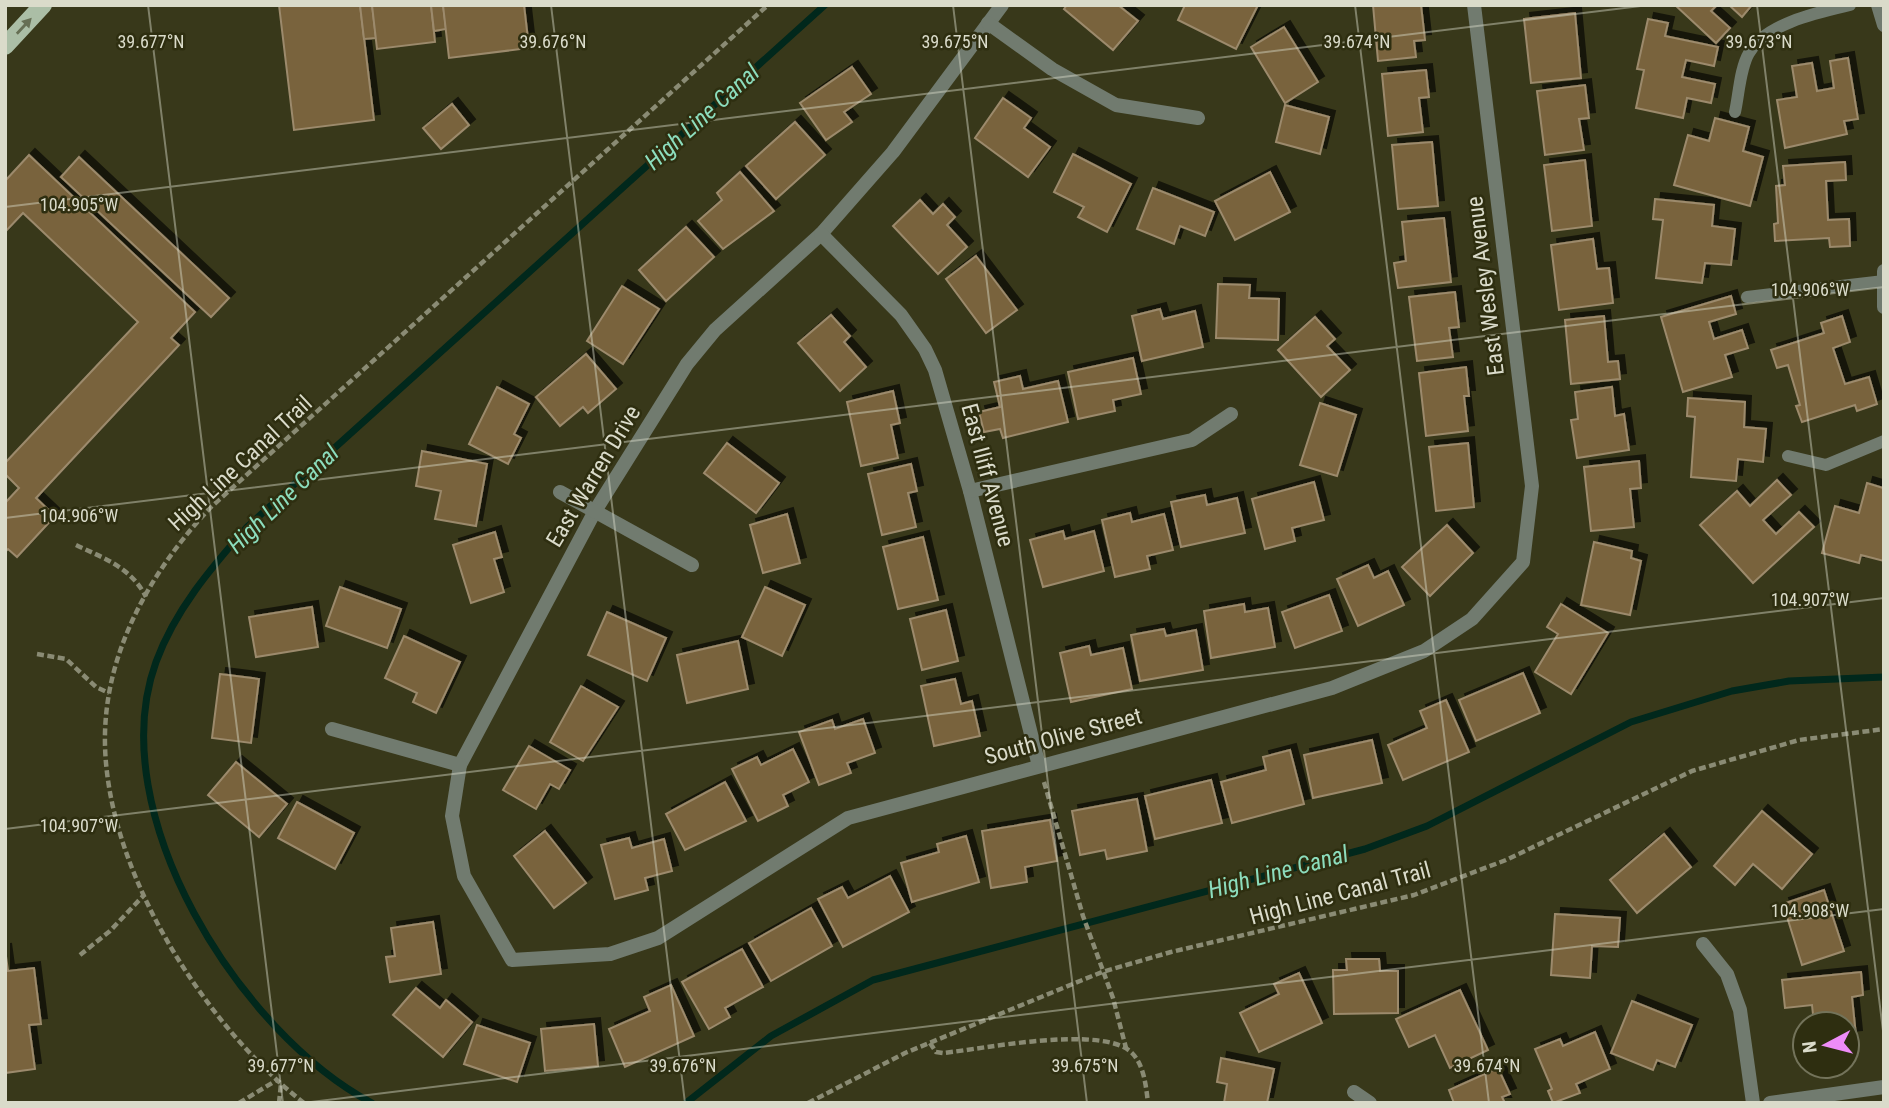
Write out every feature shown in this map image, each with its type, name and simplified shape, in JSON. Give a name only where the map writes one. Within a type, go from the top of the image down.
[{"type":"main road","points":[[5,46],[43,5]]},
{"type":"street","name":"East Warren Drive","points":[[610,954],[512,960],[464,876],[452,816],[460,765],[595,511],[698,351],[732,314],[821,234],[893,152],[1002,5]]},
{"type":"street","name":"East Wesley Avenue","points":[[1474,5],[1532,486],[1523,562]]},
{"type":"street","points":[[1878,5],[1884,25]]},
{"type":"street","points":[[988,23],[1052,69],[1116,105],[1198,118]]},
{"type":"street","name":"East Iliff Avenue","points":[[821,234],[901,315],[925,349],[942,392],[970,491],[1039,766]]},
{"type":"street","points":[[1883,278],[1884,307]]},
{"type":"street","points":[[970,491],[1192,440],[1231,414]]},
{"type":"street","points":[[560,492],[692,565]]},
{"type":"street","name":"South Olive Street","points":[[610,954],[658,938],[848,818],[1332,688],[1374,673],[1423,651],[1472,619],[1523,562]]},
{"type":"street","points":[[332,729],[460,765]]},
{"type":"street","points":[[1703,944],[1727,974],[1740,1010],[1753,1103]]},
{"type":"street","points":[[1770,1103],[1884,1087]]},
{"type":"street","points":[[1354,1092],[1370,1103]]},
{"type":"lane","points":[[1735,112],[1749,53],[1776,29],[1806,15],[1850,5]]},
{"type":"lane","points":[[1747,297],[1883,278]]},
{"type":"lane","points":[[1788,456],[1826,465],[1884,441]]},
{"type":"path","name":"High Line Canal Trail","points":[[304,1103],[279,1082],[215,1013],[177,956],[144,895],[124,844],[111,790],[104,738],[109,693],[120,649],[146,597],[180,542],[211,508],[768,5]]},
{"type":"path","points":[[76,545],[126,570],[134,576],[146,597]]},
{"type":"path","points":[[37,654],[66,659],[96,687],[109,693]]},
{"type":"path","name":"High Line Canal Trail","points":[[808,1103],[930,1043],[1102,972],[1171,952],[1414,895],[1506,860],[1692,771],[1799,740],[1884,729]]},
{"type":"path","points":[[1039,766],[1092,947],[1126,1048],[1142,1070],[1148,1103]]},
{"type":"path","points":[[80,955],[110,931],[144,895]]},
{"type":"path","points":[[930,1043],[936,1052],[943,1053],[1019,1043],[1092,1039],[1111,1041],[1126,1048]]},
{"type":"path","points":[[239,1103],[279,1082],[279,1103]]},
{"type":"building","points":[[279,5],[360,5],[374,120],[294,130]]},
{"type":"building","points":[[360,5],[372,5],[376,38],[364,39]]},
{"type":"building","points":[[372,5],[431,5],[435,42],[377,49]]},
{"type":"building","points":[[431,5],[443,5],[446,29],[434,31]]},
{"type":"building","points":[[443,5],[524,5],[529,48],[449,58]]},
{"type":"building","points":[[1067,5],[1118,5],[1138,21],[1113,50],[1064,9]]},
{"type":"building","points":[[1185,5],[1258,5],[1236,49],[1178,20]]},
{"type":"building","points":[[1373,5],[1421,5],[1425,40],[1414,41],[1416,57],[1378,61]]},
{"type":"building","points":[[1675,5],[1717,5],[1711,11],[1730,28],[1716,43]]},
{"type":"building","points":[[1729,5],[1752,5],[1742,17]]},
{"type":"building","points":[[1575,13],[1581,78],[1531,83],[1524,19]]},
{"type":"building","points":[[1648,19],[1668,23],[1665,36],[1718,47],[1714,66],[1686,60],[1682,77],[1715,84],[1711,103],[1687,98],[1683,118],[1636,108],[1644,70],[1637,69]]},
{"type":"building","points":[[1284,27],[1318,82],[1285,103],[1251,47]]},
{"type":"building","points":[[1848,58],[1858,119],[1844,121],[1847,134],[1785,148],[1777,100],[1797,97],[1792,66],[1812,63],[1817,91],[1834,88],[1830,61]]},
{"type":"building","points":[[852,67],[871,94],[844,112],[852,122],[826,140],[800,103]]},
{"type":"building","points":[[1426,70],[1429,97],[1419,98],[1423,132],[1388,136],[1382,74]]},
{"type":"building","points":[[1585,85],[1589,118],[1579,119],[1584,150],[1545,155],[1537,91]]},
{"type":"building","points":[[1003,98],[1031,118],[1024,128],[1050,147],[1028,177],[975,138]]},
{"type":"building","points":[[452,104],[469,125],[441,149],[423,128]]},
{"type":"building","points":[[1285,105],[1329,117],[1320,154],[1276,142]]},
{"type":"building","points":[[1715,118],[1749,127],[1743,151],[1763,157],[1750,206],[1674,185],[1688,135],[1709,141]]},
{"type":"building","points":[[795,122],[825,155],[776,199],[746,166]]},
{"type":"building","points":[[1432,142],[1438,206],[1398,209],[1392,145]]},
{"type":"building","points":[[1073,154],[1131,184],[1107,232],[1078,217],[1084,207],[1054,192]]},
{"type":"building","points":[[29,155],[195,312],[171,338],[179,345],[36,498],[55,516],[17,557],[8,549],[5,552],[5,503],[19,488],[5,474],[5,463],[138,322],[23,213],[5,232],[5,181]]},
{"type":"building","points":[[79,157],[229,298],[211,317],[61,177]]},
{"type":"building","points":[[1585,160],[1592,226],[1552,231],[1544,165]]},
{"type":"building","points":[[1845,162],[1846,180],[1826,181],[1828,220],[1849,219],[1850,246],[1830,247],[1829,238],[1775,241],[1774,224],[1778,223],[1776,186],[1785,185],[1783,166]]},
{"type":"building","points":[[740,172],[774,211],[723,249],[698,221],[722,200],[717,193]]},
{"type":"building","points":[[1270,172],[1290,212],[1235,240],[1215,201]]},
{"type":"building","points":[[1153,188],[1214,212],[1205,236],[1180,226],[1174,244],[1137,229]]},
{"type":"building","points":[[1655,199],[1714,205],[1712,226],[1735,229],[1731,265],[1705,263],[1702,283],[1656,278],[1663,220],[1653,219]]},
{"type":"building","points":[[920,200],[933,214],[943,204],[955,217],[947,225],[967,247],[938,274],[893,226]]},
{"type":"building","points":[[1444,218],[1451,282],[1398,288],[1394,263],[1406,261],[1402,222]]},
{"type":"building","points":[[686,227],[714,257],[666,301],[639,270]]},
{"type":"building","points":[[1593,239],[1597,269],[1609,268],[1613,303],[1559,310],[1551,245]]},
{"type":"building","points":[[976,256],[1017,310],[986,333],[946,279]]},
{"type":"building","points":[[1218,284],[1250,285],[1249,298],[1279,299],[1278,340],[1216,338]]},
{"type":"building","points":[[622,286],[659,309],[623,364],[587,341]]},
{"type":"building","points":[[1455,292],[1459,327],[1449,328],[1453,357],[1417,361],[1409,297]]},
{"type":"building","points":[[1731,296],[1736,314],[1709,322],[1714,339],[1742,330],[1748,348],[1725,355],[1732,377],[1683,392],[1661,317]]},
{"type":"building","points":[[1160,309],[1163,319],[1195,311],[1203,347],[1142,361],[1132,316]]},
{"type":"building","points":[[831,315],[850,336],[844,342],[866,367],[840,391],[798,343]]},
{"type":"building","points":[[1604,316],[1608,362],[1618,361],[1620,379],[1571,384],[1565,320]]},
{"type":"building","points":[[1842,316],[1850,342],[1833,348],[1845,384],[1869,377],[1877,404],[1857,411],[1855,405],[1802,422],[1796,406],[1800,405],[1788,365],[1777,368],[1771,350],[1824,333],[1821,323]]},
{"type":"building","points":[[1315,317],[1335,339],[1327,346],[1350,370],[1321,397],[1278,350]]},
{"type":"building","points":[[586,354],[616,389],[588,413],[583,407],[560,426],[536,397]]},
{"type":"building","points":[[1133,358],[1141,394],[1113,400],[1115,411],[1078,419],[1068,372]]},
{"type":"building","points":[[1466,367],[1469,396],[1464,396],[1468,431],[1426,436],[1419,373]]},
{"type":"building","points":[[1020,376],[1023,389],[1058,381],[1068,422],[1003,438],[1000,429],[984,432],[979,412],[1000,407],[994,382]]},
{"type":"building","points":[[497,387],[529,404],[514,434],[521,438],[508,464],[469,444]]},
{"type":"building","points":[[1612,387],[1615,416],[1624,414],[1629,450],[1577,458],[1571,420],[1578,419],[1575,392]]},
{"type":"building","points":[[893,391],[900,423],[891,425],[898,458],[861,466],[847,402]]},
{"type":"building","points":[[1688,398],[1745,402],[1744,427],[1766,429],[1763,462],[1738,459],[1736,481],[1691,477],[1695,417],[1687,416]]},
{"type":"building","points":[[1320,403],[1356,415],[1337,476],[1300,465]]},
{"type":"building","points":[[727,443],[779,483],[756,513],[704,473]]},
{"type":"building","points":[[1468,443],[1474,507],[1436,511],[1429,447]]},
{"type":"building","points":[[422,451],[487,464],[476,526],[435,519],[441,491],[416,486]]},
{"type":"building","points":[[1639,461],[1641,488],[1630,489],[1634,527],[1591,531],[1584,467]]},
{"type":"building","points":[[911,464],[917,491],[908,493],[916,527],[882,535],[868,474]]},
{"type":"building","points":[[1777,480],[1791,495],[1763,520],[1776,534],[1799,512],[1814,527],[1753,583],[1700,525],[1737,491],[1750,506]]},
{"type":"building","points":[[1314,482],[1324,520],[1292,528],[1295,541],[1265,549],[1252,499]]},
{"type":"building","points":[[1867,483],[1883,488],[1884,484],[1884,561],[1861,555],[1859,563],[1822,553],[1835,506],[1859,513]]},
{"type":"building","points":[[1205,495],[1207,505],[1237,498],[1245,533],[1181,547],[1171,502]]},
{"type":"building","points":[[1130,513],[1132,522],[1164,514],[1173,550],[1147,556],[1150,569],[1115,577],[1102,520]]},
{"type":"building","points":[[787,514],[800,563],[763,573],[750,525]]},
{"type":"building","points":[[1447,525],[1473,553],[1430,596],[1402,567]]},
{"type":"building","points":[[1063,531],[1065,539],[1094,531],[1104,571],[1043,587],[1030,540]]},
{"type":"building","points":[[495,532],[502,557],[494,559],[504,592],[471,603],[453,545]]},
{"type":"building","points":[[923,537],[938,600],[898,609],[883,547]]},
{"type":"building","points":[[1594,542],[1632,551],[1631,558],[1641,561],[1630,615],[1581,605]]},
{"type":"building","points":[[1368,565],[1374,578],[1388,571],[1404,605],[1358,626],[1337,579]]},
{"type":"building","points":[[340,587],[401,609],[387,648],[326,626]]},
{"type":"building","points":[[765,587],[805,605],[782,656],[742,637]]},
{"type":"building","points":[[1329,595],[1342,631],[1295,648],[1282,612]]},
{"type":"building","points":[[1244,604],[1245,612],[1268,608],[1275,647],[1211,658],[1204,611]]},
{"type":"building","points":[[1561,604],[1608,633],[1571,694],[1535,672],[1558,634],[1547,627]]},
{"type":"building","points":[[312,607],[318,647],[256,657],[249,617]]},
{"type":"building","points":[[946,610],[958,661],[922,670],[910,619]]},
{"type":"building","points":[[607,612],[666,638],[647,681],[588,655]]},
{"type":"building","points":[[1164,629],[1166,636],[1196,630],[1203,670],[1140,681],[1131,635]]},
{"type":"building","points":[[404,636],[460,662],[436,713],[413,702],[417,693],[385,678]]},
{"type":"building","points":[[738,641],[748,689],[687,703],[677,655]]},
{"type":"building","points":[[1089,646],[1091,655],[1123,648],[1132,689],[1071,702],[1060,653]]},
{"type":"building","points":[[1523,673],[1540,713],[1476,741],[1459,700]]},
{"type":"building","points":[[220,674],[259,679],[251,743],[212,738]]},
{"type":"building","points":[[955,679],[961,704],[972,701],[980,736],[934,746],[921,686]]},
{"type":"building","points":[[581,686],[618,707],[583,761],[550,742]]},
{"type":"building","points":[[1446,700],[1469,752],[1403,780],[1388,745],[1427,728],[1420,711]]},
{"type":"building","points":[[863,719],[875,753],[847,763],[851,773],[819,785],[799,732],[832,720],[835,729]]},
{"type":"building","points":[[1372,740],[1382,783],[1313,798],[1304,755]]},
{"type":"building","points":[[529,746],[570,770],[559,789],[550,784],[536,809],[503,790]]},
{"type":"building","points":[[793,749],[809,782],[783,795],[788,806],[758,821],[732,769],[757,757],[761,765]]},
{"type":"building","points":[[1290,750],[1304,804],[1232,823],[1221,782],[1266,770],[1263,757]]},
{"type":"building","points":[[236,762],[287,804],[259,837],[208,795]]},
{"type":"building","points":[[1211,780],[1222,823],[1155,839],[1145,796]]},
{"type":"building","points":[[725,782],[746,821],[685,850],[666,814]]},
{"type":"building","points":[[1137,799],[1147,851],[1107,859],[1105,850],[1080,855],[1072,811]]},
{"type":"building","points":[[297,802],[354,833],[335,869],[278,838]]},
{"type":"building","points":[[1762,811],[1812,854],[1782,889],[1753,864],[1735,885],[1714,866]]},
{"type":"building","points":[[1050,820],[1057,861],[1025,867],[1027,882],[991,888],[982,831]]},
{"type":"building","points":[[545,831],[586,883],[554,908],[514,856]]},
{"type":"building","points":[[1664,834],[1691,867],[1637,913],[1610,880]]},
{"type":"building","points":[[966,836],[979,882],[912,902],[901,863],[939,852],[937,844]]},
{"type":"building","points":[[629,838],[632,848],[664,839],[672,871],[645,878],[648,890],[615,899],[601,845]]},
{"type":"building","points":[[890,876],[909,912],[843,947],[818,899],[842,887],[848,898]]},
{"type":"building","points":[[1824,890],[1844,951],[1802,965],[1783,904]]},
{"type":"building","points":[[811,908],[832,946],[771,981],[749,943]]},
{"type":"building","points":[[1555,914],[1620,918],[1618,947],[1592,946],[1590,978],[1551,975]]},
{"type":"building","points":[[433,922],[441,974],[390,982],[386,957],[395,956],[391,928]]},
{"type":"building","points":[[5,949],[8,971],[34,968],[41,1024],[29,1025],[35,1069],[5,1073]]},
{"type":"building","points":[[742,949],[763,987],[725,1008],[730,1017],[709,1029],[682,982]]},
{"type":"building","points":[[1346,959],[1379,959],[1380,971],[1398,971],[1398,1013],[1334,1014],[1333,970],[1347,970]]},
{"type":"building","points":[[1861,972],[1863,995],[1852,997],[1853,1010],[1813,1010],[1812,1005],[1785,1008],[1782,980]]},
{"type":"building","points":[[1299,973],[1322,1023],[1259,1052],[1240,1013],[1279,994],[1274,984]]},
{"type":"building","points":[[671,985],[694,1036],[625,1067],[609,1029],[650,1011],[644,997]]},
{"type":"building","points":[[416,988],[440,1008],[446,1000],[472,1022],[443,1057],[393,1015]]},
{"type":"building","points":[[1460,990],[1488,1050],[1450,1068],[1435,1035],[1409,1047],[1396,1019]]},
{"type":"building","points":[[1632,1001],[1692,1025],[1675,1067],[1657,1060],[1653,1070],[1611,1053]]},
{"type":"building","points":[[594,1024],[598,1066],[545,1071],[541,1029]]},
{"type":"building","points":[[477,1025],[530,1043],[517,1082],[464,1064]]},
{"type":"building","points":[[1595,1032],[1610,1069],[1576,1084],[1580,1093],[1553,1103],[1548,1091],[1552,1089],[1535,1049],[1560,1039],[1563,1046]]},
{"type":"building","points":[[1221,1058],[1274,1069],[1267,1103],[1224,1103],[1227,1084],[1217,1082]]},
{"type":"building","points":[[1498,1068],[1510,1094],[1502,1097],[1505,1103],[1454,1103],[1449,1090]]},
{"type":"waterway","name":"High Line Canal","points":[[372,1103],[323,1070],[275,1026],[231,973],[194,913],[165,849],[148,785],[144,721],[156,662],[184,607],[207,574],[247,527],[825,5]]},
{"type":"waterway","name":"High Line Canal","points":[[686,1103],[771,1036],[873,980],[1365,849],[1427,826],[1631,722],[1732,691],[1789,681],[1884,677]]}]
